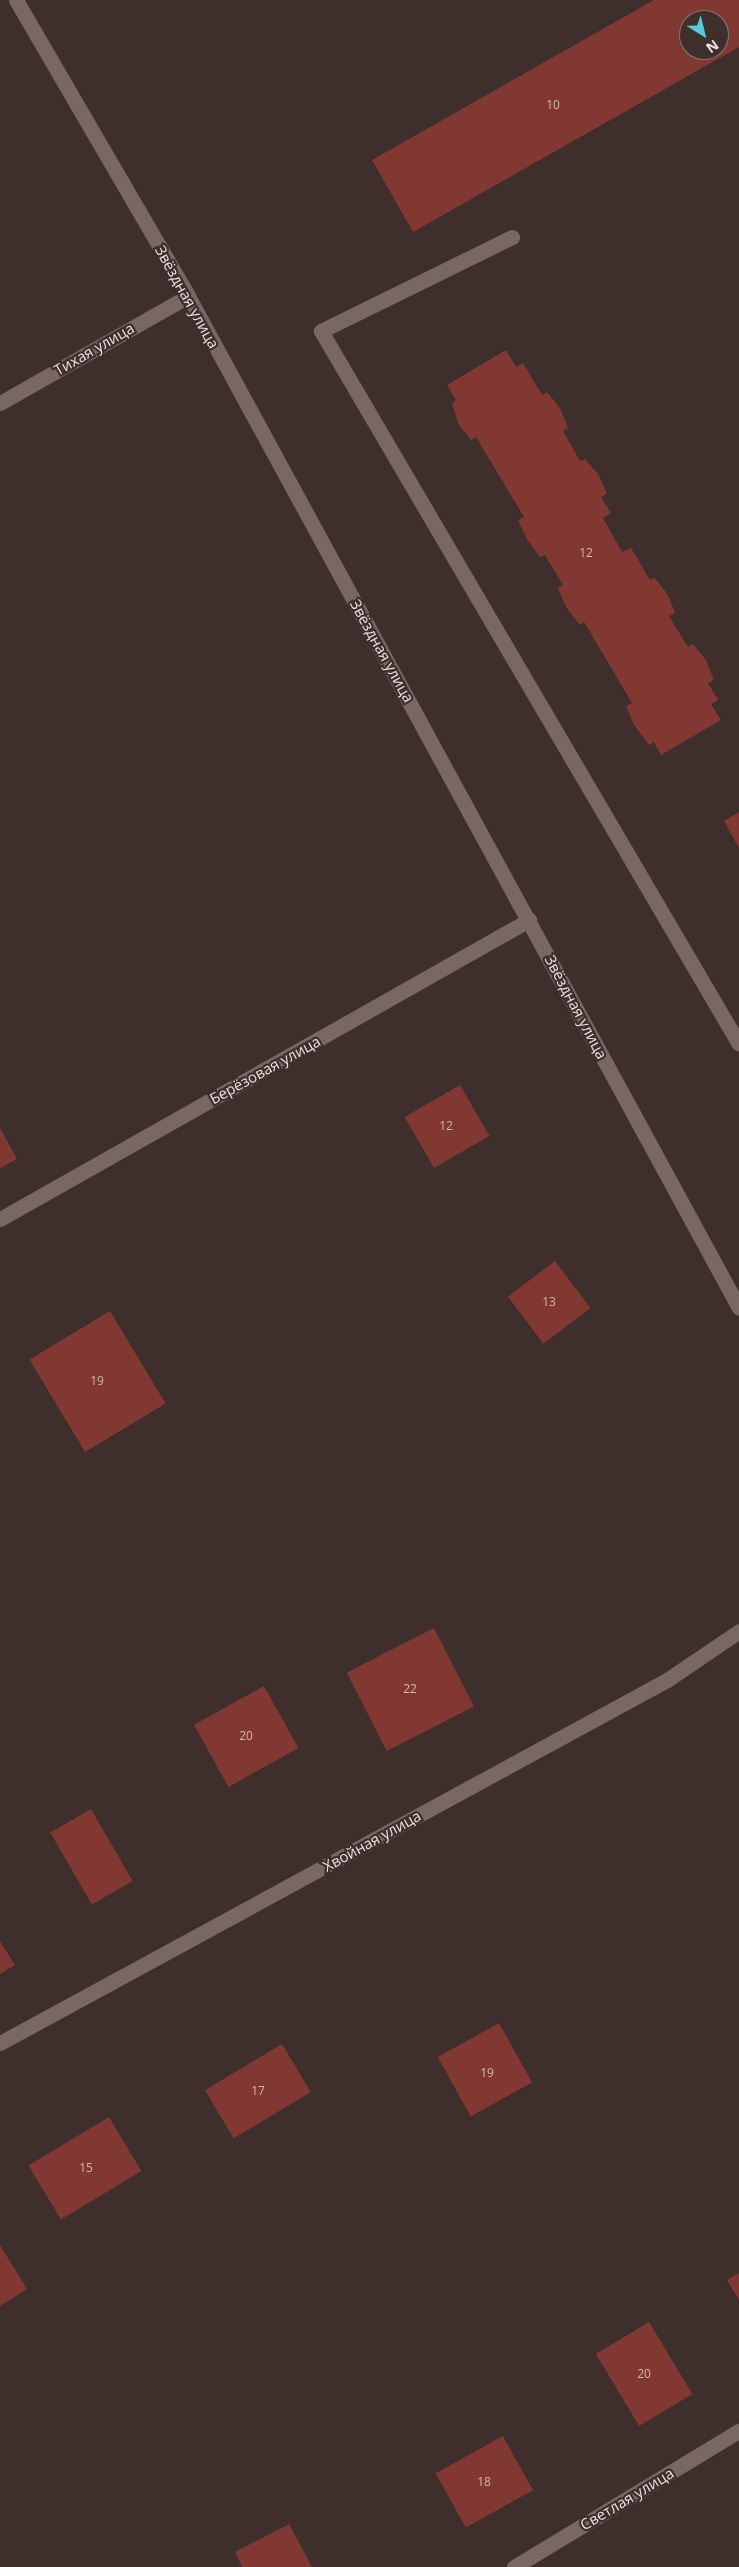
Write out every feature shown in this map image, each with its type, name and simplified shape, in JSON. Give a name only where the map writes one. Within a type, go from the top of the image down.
[{"type":"street","name":"Звёздная улица","points":[[16,0],[188,296],[739,1308]]},
{"type":"street","points":[[512,237],[321,331],[739,1044]]},
{"type":"street","name":"Тихая улица","points":[[0,403],[188,296]]},
{"type":"street","name":"Берёзовая улица","points":[[0,1219],[529,920]]},
{"type":"street","name":"Хвойная улица","points":[[0,2043],[667,1680],[739,1631]]},
{"type":"street","name":"Светлая улица","points":[[514,2567],[739,2431]]},
{"type":"building","points":[[654,0],[739,0],[739,47],[729,53],[729,10],[679,10],[679,60],[716,60],[413,232],[372,160]]},
{"type":"building","points":[[506,350],[516,367],[523,363],[542,395],[547,392],[560,408],[568,428],[563,431],[580,461],[585,459],[598,474],[607,494],[601,497],[611,513],[603,518],[622,552],[631,548],[650,580],[655,578],[668,595],[675,613],[669,616],[688,647],[693,644],[706,660],[714,680],[708,683],[718,700],[711,704],[721,720],[661,755],[654,742],[649,745],[634,725],[626,706],[632,703],[584,622],[580,625],[566,607],[558,588],[563,585],[545,555],[540,557],[527,539],[518,520],[524,517],[476,437],[471,440],[459,425],[452,404],[456,400],[447,385]]},
{"type":"building","points":[[739,812],[739,848],[724,821]]},
{"type":"building","points":[[460,1085],[490,1136],[434,1168],[405,1117]]},
{"type":"building","points":[[0,1128],[17,1159],[0,1168]]},
{"type":"building","points":[[555,1261],[591,1308],[543,1344],[508,1297]]},
{"type":"building","points":[[110,1311],[166,1404],[85,1452],[29,1359]]},
{"type":"building","points":[[434,1628],[474,1706],[387,1751],[347,1672]]},
{"type":"building","points":[[264,1686],[298,1748],[228,1787],[194,1725]]},
{"type":"building","points":[[91,1809],[132,1881],[92,1904],[50,1832]]},
{"type":"building","points":[[0,1941],[15,1965],[0,1974]]},
{"type":"building","points":[[499,2023],[532,2082],[471,2116],[438,2057]]},
{"type":"building","points":[[282,2044],[311,2092],[234,2138],[205,2090]]},
{"type":"building","points":[[109,2117],[141,2171],[61,2219],[28,2165]]},
{"type":"building","points":[[0,2245],[27,2289],[0,2306]]},
{"type":"building","points":[[739,2273],[739,2300],[727,2280]]},
{"type":"building","points":[[649,2322],[692,2394],[639,2426],[596,2354]]},
{"type":"building","points":[[503,2436],[533,2490],[466,2528],[436,2473]]},
{"type":"building","points":[[289,2524],[312,2567],[242,2567],[235,2552]]}]
